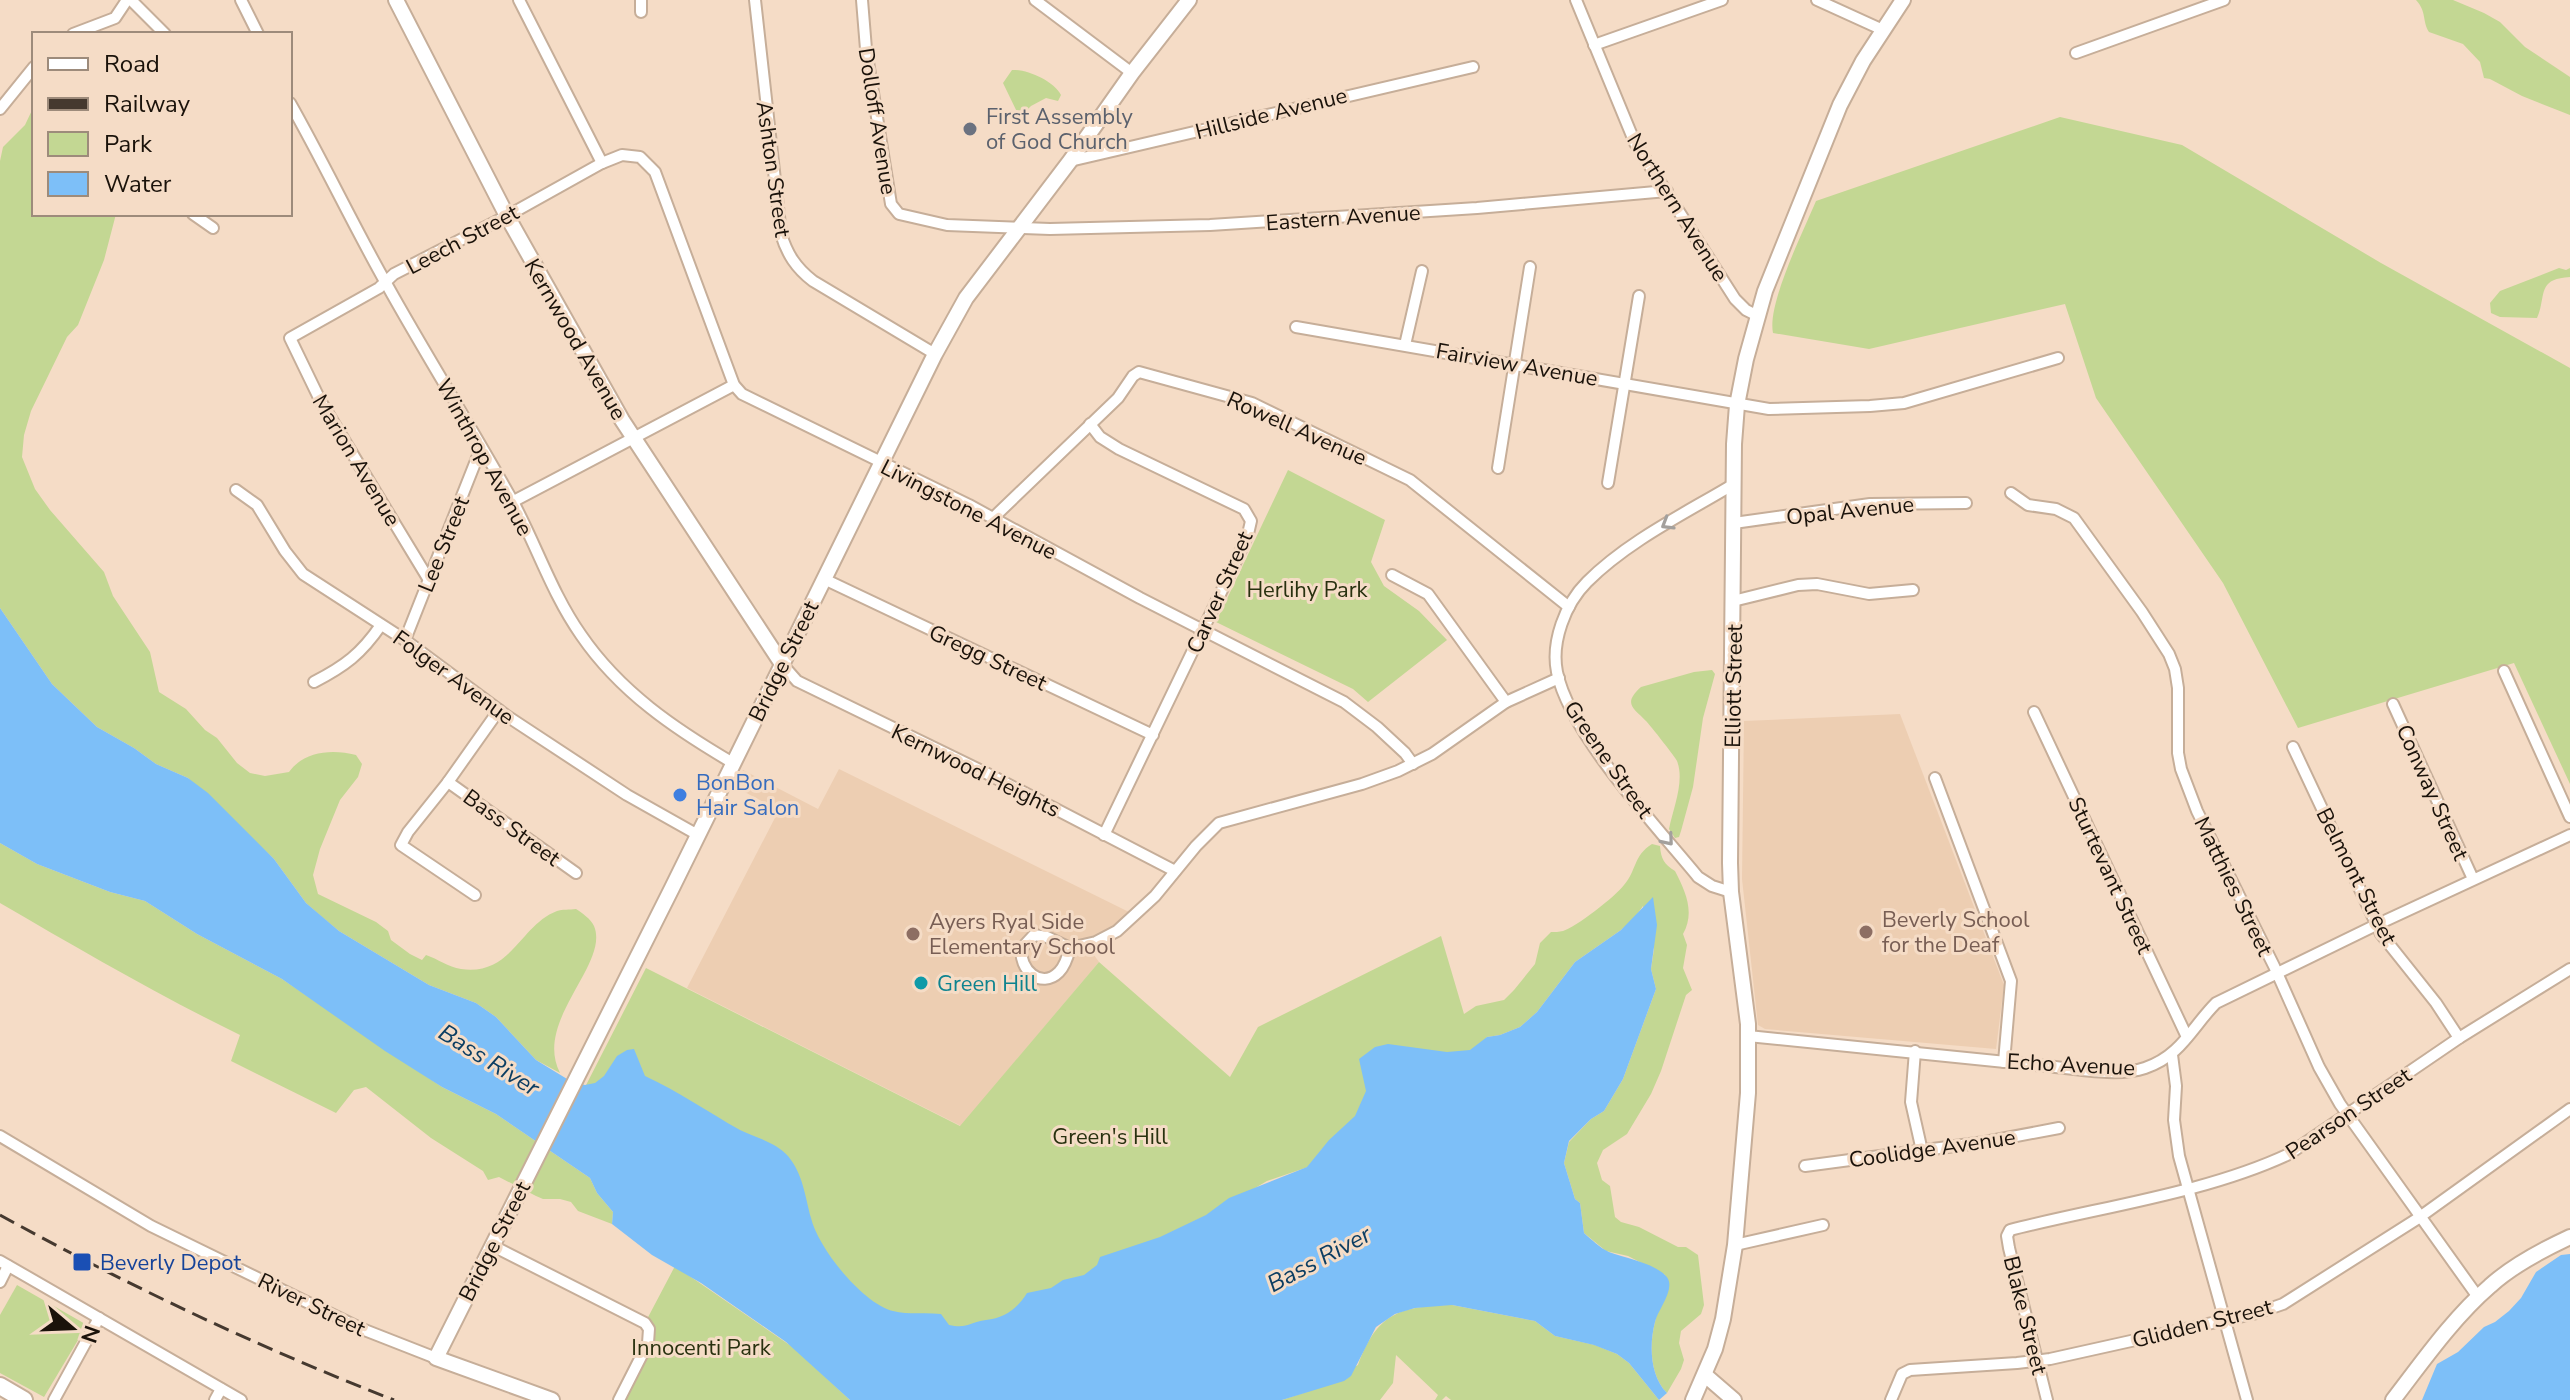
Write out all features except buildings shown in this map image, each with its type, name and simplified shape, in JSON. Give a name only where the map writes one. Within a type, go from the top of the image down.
[{"type":"highway","points":[[0,1386],[24,1400]]},
{"type":"main road","name":"Kernwood Avenue","points":[[396,0],[507,216],[633,438],[782,664]]},
{"type":"main road","name":"Bridge Street","points":[[436,1358],[935,354],[966,298],[1189,0]]},
{"type":"main road","name":"Elliott Street","points":[[1693,1400],[1705,1375],[1723,1319],[1735,1245],[1748,1093],[1748,1036],[1731,892],[1737,405],[1756,315],[1840,105],[1903,0]]},
{"type":"main road","points":[[2393,1400],[2462,1313],[2492,1284],[2525,1261],[2570,1237]]},
{"type":"main road","name":"River Street","points":[[436,1358],[552,1400]]},
{"type":"main road","points":[[1705,1375],[1734,1400]]},
{"type":"street","points":[[78,32],[115,18],[129,0],[163,32]]},
{"type":"street","points":[[241,0],[257,32]]},
{"type":"street","points":[[519,0],[602,163]]},
{"type":"street","points":[[641,0],[641,12]]},
{"type":"street","name":"Ashton Street","points":[[755,0],[779,219],[786,250],[802,273],[813,281],[935,354]]},
{"type":"street","name":"Dolloff Avenue","points":[[862,0],[866,49],[891,204],[899,214],[947,225],[1019,227]]},
{"type":"street","points":[[1035,0],[1132,73]]},
{"type":"street","name":"Northern Avenue","points":[[1576,0],[1635,143],[1735,299],[1756,315]]},
{"type":"street","points":[[1594,45],[1722,0]]},
{"type":"street","points":[[1817,0],[1883,30]]},
{"type":"street","points":[[2076,53],[2224,0]]},
{"type":"street","name":"Hillside Avenue","points":[[1070,161],[1473,67]]},
{"type":"street","points":[[0,109],[32,69]]},
{"type":"street","name":"Winthrop Avenue","points":[[292,107],[385,282],[512,502],[564,607],[591,647],[626,688],[679,731],[733,763]]},
{"type":"street","name":"Leech Street","points":[[290,338],[394,274],[622,155],[640,157],[655,172],[734,385]]},
{"type":"street","name":"Eastern Avenue","points":[[1019,227],[1050,229],[1224,224],[1477,208],[1667,191]]},
{"type":"street","points":[[196,216],[213,228]]},
{"type":"street","points":[[1498,468],[1530,267]]},
{"type":"street","points":[[1405,345],[1422,271]]},
{"type":"street","points":[[1608,483],[1639,296]]},
{"type":"street","name":"Fairview Avenue","points":[[1296,327],[1769,409],[1904,403],[2058,358]]},
{"type":"street","name":"Marion Avenue","points":[[290,338],[321,402],[429,580]]},
{"type":"street","name":"Rowell Avenue","points":[[993,518],[1118,398],[1139,372],[1252,403],[1410,480],[1569,607]]},
{"type":"street","points":[[512,502],[734,385]]},
{"type":"street","name":"Livingstone Avenue","points":[[734,385],[742,394],[993,518],[1344,702],[1377,727],[1413,764]]},
{"type":"street","name":"Carver Street","points":[[1090,424],[1100,437],[1119,449],[1233,503],[1251,521],[1248,534],[1104,835]]},
{"type":"street","name":"Lee Street","points":[[405,640],[481,448]]},
{"type":"street","name":"Greene Street","points":[[1731,892],[1712,886],[1698,877],[1591,741],[1566,701],[1556,653],[1558,636],[1569,607],[1585,584],[1615,558],[1734,484]]},
{"type":"street","name":"Folger Avenue","points":[[236,490],[257,505],[303,574],[405,640],[499,710],[627,795],[698,835]]},
{"type":"street","name":"Matthies Street","points":[[2011,493],[2028,505],[2056,509],[2074,518],[2169,654],[2178,688],[2178,753],[2181,769],[2197,811],[2277,973],[2319,1067],[2348,1115],[2478,1297]]},
{"type":"street","name":"Opal Avenue","points":[[1734,523],[1870,504],[1966,503]]},
{"type":"street","points":[[1392,575],[1428,594],[1506,702]]},
{"type":"street","name":"Gregg Street","points":[[824,579],[1153,735]]},
{"type":"street","points":[[1733,601],[1798,585],[1817,584],[1869,594],[1913,590]]},
{"type":"street","points":[[314,682],[345,665],[367,646],[381,625]]},
{"type":"street","name":"Kernwood Heights","points":[[782,664],[797,681],[990,775],[1175,871]]},
{"type":"street","points":[[2504,671],[2570,817]]},
{"type":"street","points":[[1070,948],[1067,961],[1058,974],[1050,977],[1043,979],[1033,976],[1022,962],[1022,948],[1034,935],[1047,937],[1070,948],[1096,942],[1117,931],[1155,896],[1219,823],[1362,784],[1413,764],[1506,702],[1559,678]]},
{"type":"street","name":"Conway Street","points":[[2393,704],[2473,879]]},
{"type":"street","points":[[475,895],[401,845],[499,710]]},
{"type":"street","name":"Sturtevant Street","points":[[2034,712],[2187,1037]]},
{"type":"street","name":"Belmont Street","points":[[2293,747],[2381,934],[2436,1003],[2459,1038]]},
{"type":"street","points":[[1935,778],[2011,981],[2004,1062]]},
{"type":"street","name":"Bass Street","points":[[448,782],[576,873]]},
{"type":"street","name":"Echo Avenue","points":[[1748,1036],[2004,1062],[2131,1071],[2172,1055],[2216,1003],[2570,835]]},
{"type":"street","name":"Pearson Street","points":[[2010,1230],[2189,1188],[2259,1168],[2279,1159],[2459,1038],[2570,969]]},
{"type":"street","points":[[1915,1051],[1911,1102],[1922,1151]]},
{"type":"street","points":[[2172,1055],[2176,1086],[2174,1120],[2179,1156],[2247,1400]]},
{"type":"street","name":"Glidden Street","points":[[1891,1400],[1902,1374],[1910,1370],[2038,1361],[2283,1304],[2420,1216],[2570,1109]]},
{"type":"street","name":"Coolidge Avenue","points":[[1805,1166],[1985,1142],[2059,1128]]},
{"type":"street","name":"River Street","points":[[0,1136],[151,1226],[362,1329],[436,1358]]},
{"type":"street","points":[[1735,1245],[1823,1225]]},
{"type":"street","name":"Blake Street","points":[[2010,1230],[2007,1236],[2009,1248],[2047,1400]]},
{"type":"street","points":[[491,1245],[640,1320],[649,1329],[648,1343],[619,1400]]},
{"type":"street","points":[[0,1282],[4,1264],[241,1400]]},
{"type":"street","points":[[54,1400],[99,1318]]},
{"type":"street","points":[[215,1400],[221,1389]]},
{"type":"shaded area","name":"Beverly School for the Deaf","points":[[1900,714],[2004,985],[1996,1049],[1765,1029],[1758,1025],[1742,879],[1744,721]]},
{"type":"shaded area","name":"Ayers Ryal Side Elementary School","points":[[839,769],[1129,912],[1094,955],[1099,962],[961,1126],[687,988],[779,810],[735,787],[743,770],[818,809]]},
{"type":"green space","points":[[2416,0],[2453,0],[2500,22],[2525,47],[2570,77],[2570,115],[2484,78],[2480,62],[2463,44],[2429,32]]},
{"type":"green space","points":[[1012,70],[1046,81],[1061,95],[1058,101],[1046,98],[1023,114],[1018,114],[1003,83]]},
{"type":"green space","points":[[32,110],[32,216],[115,216],[104,260],[78,325],[67,337],[31,411],[22,457],[35,489],[104,572],[113,596],[150,652],[159,692],[186,709],[217,738],[237,763],[250,773],[265,776],[289,772],[302,760],[319,753],[356,755],[362,764],[358,777],[340,800],[320,849],[313,875],[318,894],[376,922],[388,931],[391,940],[410,954],[422,960],[426,955],[461,969],[492,965],[544,918],[557,911],[576,909],[591,921],[596,941],[592,958],[556,1033],[554,1053],[560,1073],[536,1060],[496,1017],[476,1003],[429,985],[339,931],[322,917],[306,903],[274,859],[188,778],[156,764],[97,727],[52,684],[0,608],[0,161],[3,147],[25,125]]},
{"type":"green space","points":[[2060,117],[2182,145],[2381,263],[2570,368],[2570,784],[2514,663],[2298,728],[2223,583],[2096,398],[2065,304],[1869,349],[1773,333],[1775,304],[1816,201]]},
{"type":"green space","points":[[2559,268],[2570,268],[2570,277],[2559,278],[2547,285],[2537,318],[2500,317],[2491,313],[2490,303],[2500,291]]},
{"type":"green space","name":"Herlihy Park","points":[[1288,470],[1385,520],[1371,562],[1384,586],[1419,611],[1447,640],[1368,702],[1353,689],[1216,622]]},
{"type":"green space","points":[[1712,670],[1715,674],[1703,718],[1693,787],[1679,837],[1675,838],[1669,829],[1679,786],[1677,761],[1631,702],[1641,687]]},
{"type":"green space","points":[[0,843],[37,864],[110,892],[145,901],[197,934],[282,979],[442,1087],[496,1114],[590,1178],[597,1193],[613,1212],[612,1224],[578,1211],[571,1202],[543,1199],[499,1177],[488,1180],[483,1171],[431,1138],[366,1087],[354,1090],[336,1113],[231,1061],[240,1035],[149,988],[0,903]]},
{"type":"green space","name":"Green's Hill","points":[[1652,844],[1660,846],[1664,861],[1675,871],[1686,895],[1689,910],[1683,934],[1687,945],[1683,968],[1692,990],[1686,995],[1651,1094],[1627,1134],[1603,1150],[1597,1163],[1602,1180],[1610,1186],[1615,1217],[1698,1255],[1704,1305],[1701,1314],[1681,1331],[1679,1343],[1684,1360],[1667,1393],[1657,1378],[1652,1350],[1657,1314],[1666,1295],[1665,1275],[1628,1256],[1606,1251],[1584,1233],[1580,1203],[1575,1199],[1564,1163],[1569,1142],[1591,1119],[1604,1111],[1623,1079],[1656,989],[1651,969],[1654,949],[1643,906],[1621,930],[1575,962],[1537,1012],[1520,1027],[1487,1037],[1477,1057],[1322,1149],[1308,1167],[1267,1181],[1093,1284],[973,1337],[871,1312],[583,1091],[646,968],[960,1126],[1099,962],[1230,1077],[1258,1027],[1441,936],[1464,1014],[1476,1006],[1504,1000],[1535,964],[1540,943],[1551,932],[1563,931],[1576,924],[1620,890],[1641,853]]},
{"type":"green space","name":"Innocenti Park","points":[[675,1266],[794,1348],[850,1400],[620,1400],[648,1343],[645,1323]]},
{"type":"green space","points":[[17,1285],[87,1325],[44,1397],[0,1373],[0,1315]]},
{"type":"green space","points":[[1452,1305],[1535,1321],[1555,1336],[1595,1345],[1617,1354],[1629,1363],[1659,1400],[1451,1400],[1446,1396],[1435,1400],[1438,1395],[1396,1355],[1393,1383],[1380,1400],[1282,1400],[1312,1390],[1358,1365],[1373,1334],[1393,1316],[1418,1307]]},
{"type":"water","name":"Bass River","points":[[0,608],[52,684],[97,727],[156,764],[188,778],[208,793],[274,859],[306,903],[339,931],[429,985],[476,1003],[496,1017],[536,1060],[572,1082],[585,1085],[595,1083],[604,1076],[617,1056],[634,1049],[645,1076],[740,1130],[772,1144],[788,1156],[800,1178],[815,1230],[843,1273],[869,1298],[893,1311],[941,1314],[949,1325],[965,1326],[1005,1315],[1027,1293],[1051,1288],[1063,1280],[1084,1275],[1097,1265],[1100,1257],[1160,1237],[1206,1215],[1229,1198],[1307,1167],[1329,1140],[1355,1116],[1366,1091],[1359,1059],[1375,1047],[1388,1044],[1447,1052],[1470,1050],[1487,1037],[1520,1027],[1537,1012],[1575,962],[1621,930],[1653,897],[1657,925],[1651,969],[1656,989],[1623,1079],[1604,1111],[1569,1141],[1564,1163],[1575,1199],[1580,1203],[1584,1233],[1609,1252],[1661,1271],[1669,1281],[1652,1340],[1654,1369],[1667,1393],[1659,1400],[1629,1363],[1617,1354],[1555,1336],[1535,1321],[1452,1305],[1415,1308],[1395,1314],[1376,1327],[1351,1376],[1344,1381],[1282,1400],[850,1400],[786,1342],[701,1283],[652,1255],[612,1224],[613,1212],[597,1193],[590,1178],[496,1114],[442,1087],[282,979],[197,934],[145,901],[110,892],[37,864],[0,843]]},
{"type":"water","points":[[2570,1254],[2570,1400],[2422,1400],[2437,1364],[2458,1352],[2484,1327],[2509,1311],[2521,1298],[2536,1272],[2561,1255]]},
{"type":"railway","points":[[0,1215],[194,1314],[394,1400]]},
{"type":"place","name":"First Assembly of God Church","points":[[970,129]]},
{"type":"place","name":"BonBon Hair Salon","points":[[680,795]]},
{"type":"place","name":"Beverly School for the Deaf","points":[[1866,932]]},
{"type":"place","name":"Ayers Ryal Side Elementary School","points":[[913,934]]},
{"type":"place","name":"Green Hill","points":[[921,983]]},
{"type":"place","name":"Beverly Depot","points":[[82,1262]]}]
